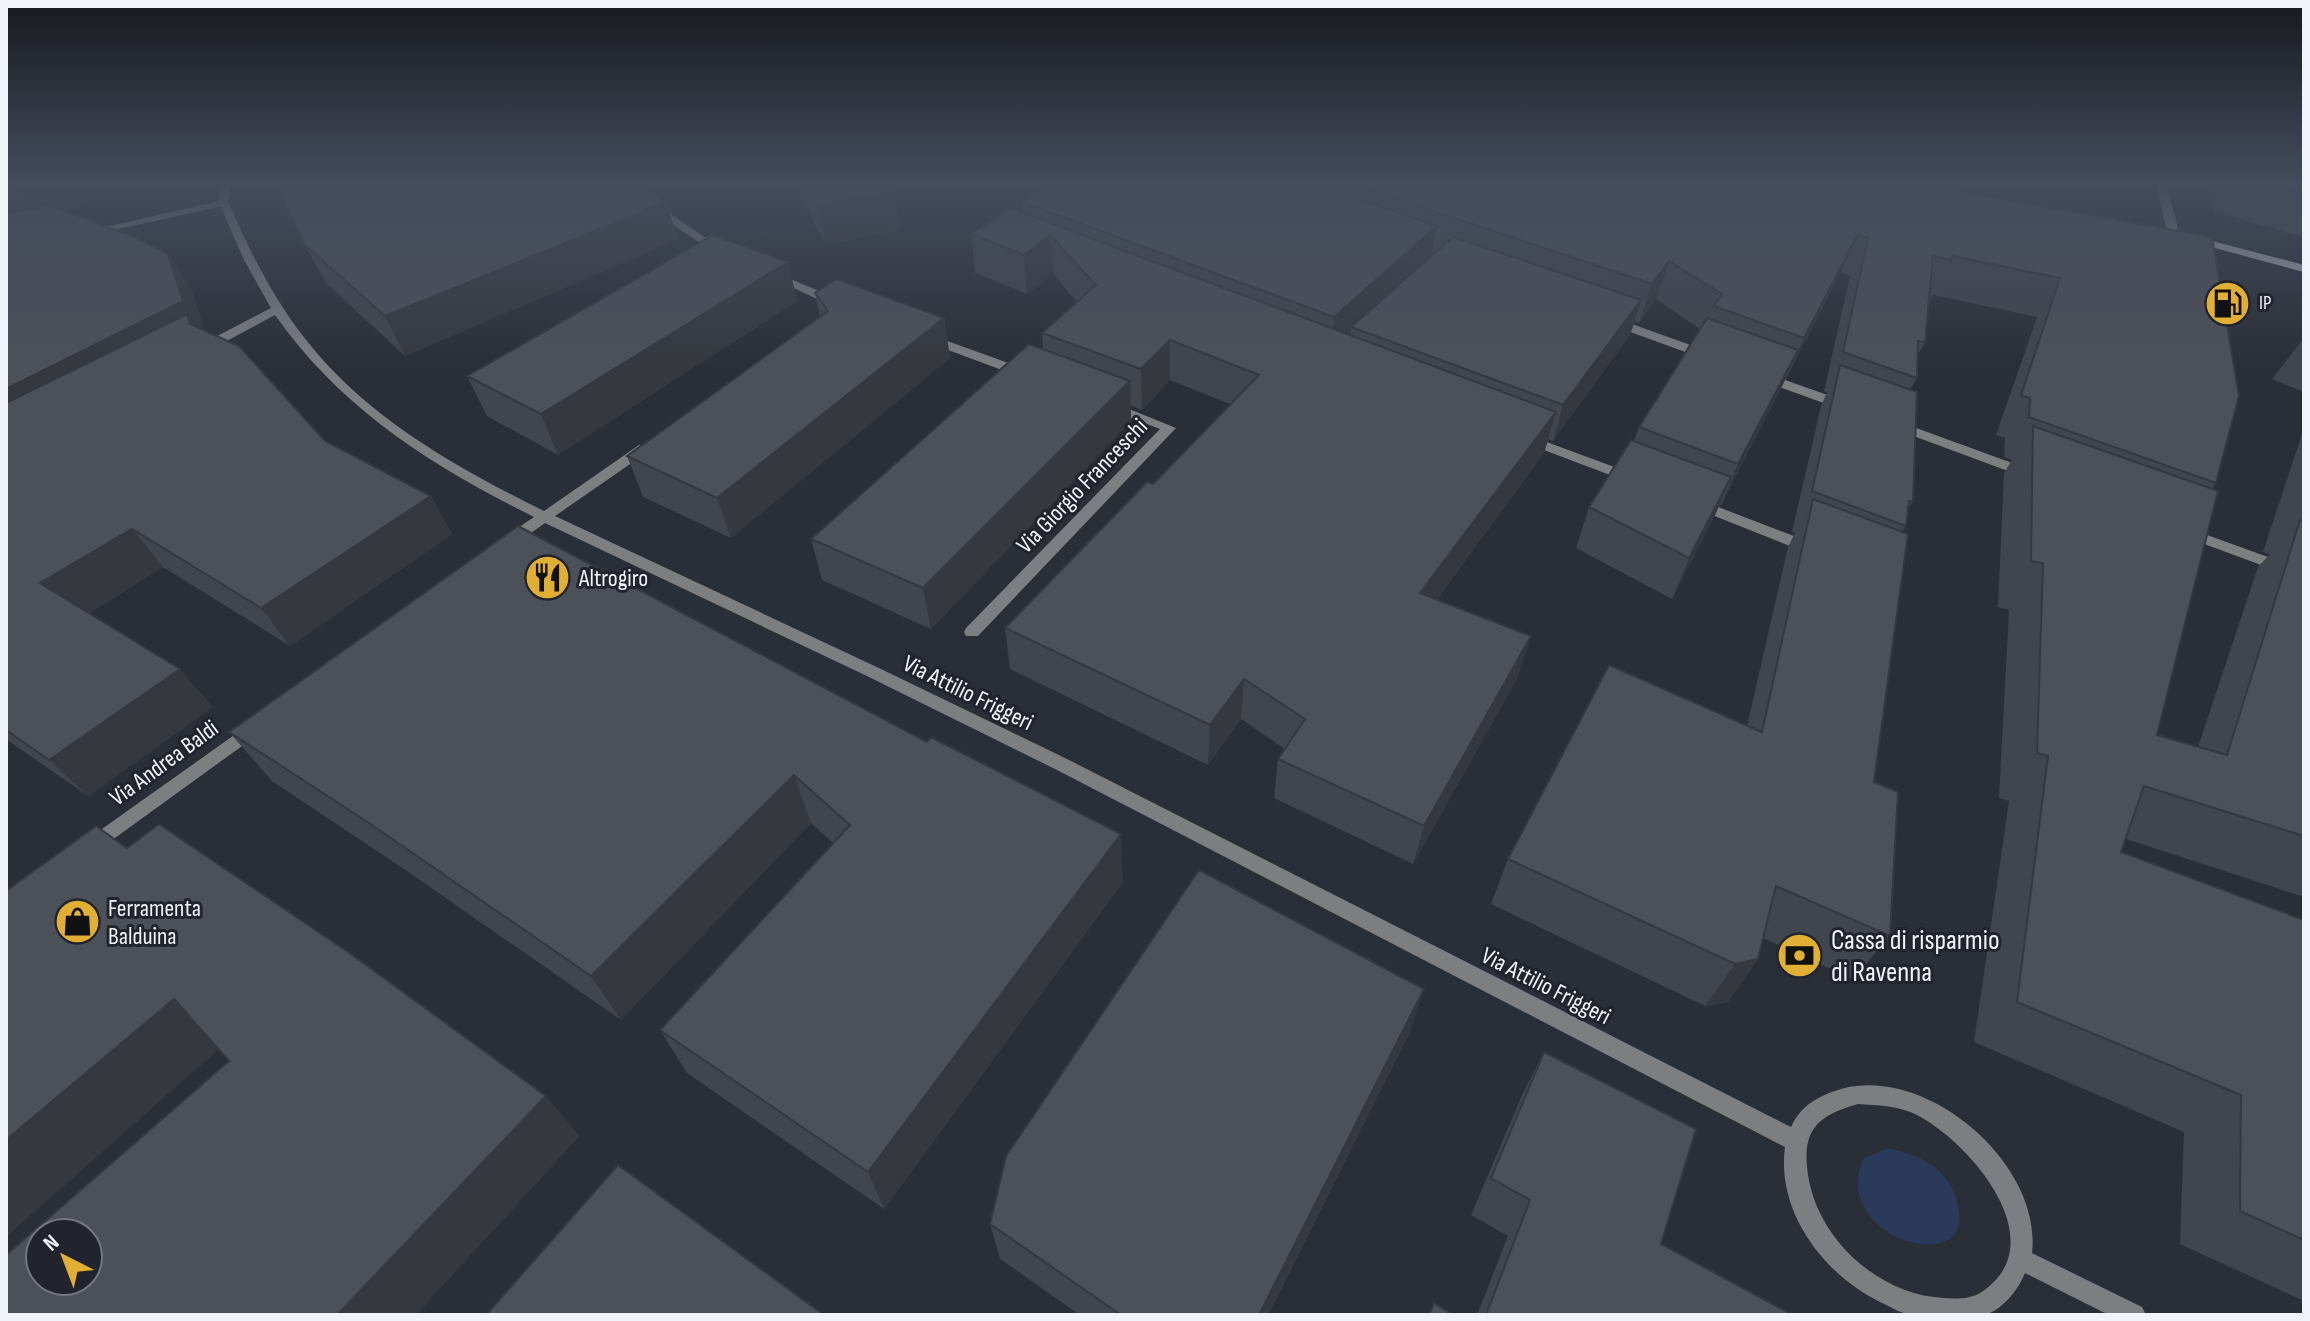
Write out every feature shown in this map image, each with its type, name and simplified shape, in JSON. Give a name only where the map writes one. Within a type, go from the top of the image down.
[{"type":"main road","points":[[2212,244],[2304,269]]},
{"type":"street","name":"Via Attilio Friggeri","points":[[242,244],[264,293],[325,370],[360,404],[397,433],[455,469],[545,516],[955,712],[1796,1141]]},
{"type":"street","points":[[708,244],[731,256]]},
{"type":"street","points":[[760,269],[847,307],[834,316]]},
{"type":"street","points":[[191,355],[276,310]]},
{"type":"street","points":[[1606,319],[1724,362]]},
{"type":"street","points":[[920,335],[1037,379]]},
{"type":"street","points":[[1754,373],[1857,411]]},
{"type":"street","name":"Via Giorgio Franceschi","points":[[972,632],[1169,428],[1096,400]]},
{"type":"street","points":[[1887,421],[2037,477]]},
{"type":"street","points":[[1509,432],[1642,483]]},
{"type":"street","points":[[498,550],[650,443]]},
{"type":"street","points":[[1686,500],[1818,551]]},
{"type":"street","points":[[2170,527],[2304,576]]},
{"type":"street","name":"Via Andrea Baldi","points":[[83,852],[274,713]]},
{"type":"street","points":[[1858,1094],[1882,1095],[1923,1107],[1967,1138],[1987,1157],[2008,1190],[2021,1226],[2020,1259],[2006,1288],[1980,1307],[1944,1311],[1903,1309],[1863,1281],[1829,1249],[1806,1212],[1795,1175],[1796,1141],[1809,1117],[1830,1101],[1858,1094]]},
{"type":"street","points":[[2020,1259],[2134,1315]]},
{"type":"shaded area","points":[[1888,1148],[1926,1162],[1948,1182],[1959,1221],[1951,1238],[1932,1245],[1909,1242],[1885,1230],[1867,1212],[1858,1187],[1864,1158]]},
{"type":"building","points":[[6,244],[148,244],[168,254],[183,301],[6,389]]},
{"type":"building","points":[[304,244],[563,244],[385,316]]},
{"type":"building","points":[[698,244],[737,244],[788,262],[541,414],[467,376]]},
{"type":"building","points":[[995,244],[1039,244],[1024,255]]},
{"type":"building","points":[[1058,244],[1105,244],[1556,412],[1420,593],[1531,636],[1424,826],[1278,759],[1305,719],[1244,679],[1210,725],[1005,628],[1147,482],[1153,484],[1259,375],[1170,340],[1141,369],[1042,333],[1096,285]]},
{"type":"building","points":[[1135,244],[1417,244],[1334,317]]},
{"type":"building","points":[[1445,244],[1473,244],[1641,300],[1563,405],[1351,327]]},
{"type":"building","points":[[1531,244],[1853,244],[1804,338],[1714,306],[1722,294],[1669,261],[1652,284]]},
{"type":"building","points":[[1867,244],[2213,244],[2239,396],[2216,483],[2029,417],[2030,398],[2021,395],[2060,278],[1952,256],[1951,260],[1933,256],[1925,342],[1918,341],[1917,378],[1843,352]]},
{"type":"building","points":[[836,279],[944,318],[717,498],[627,456],[828,311],[815,293]]},
{"type":"building","points":[[187,314],[190,324],[239,346],[325,441],[431,496],[261,608],[132,529],[40,583],[180,669],[49,760],[6,730],[6,403]]},
{"type":"building","points":[[1707,318],[1798,350],[1738,464],[1639,427]]},
{"type":"building","points":[[1029,344],[1130,381],[923,588],[811,539]]},
{"type":"building","points":[[1840,365],[1917,392],[1913,502],[1909,501],[1906,526],[1812,491]]},
{"type":"building","points":[[2033,426],[2218,491],[2157,735],[2227,755],[2300,520],[2304,522],[2304,836],[2144,786],[2121,852],[2304,920],[2304,1240],[2240,1211],[2241,1095],[2017,1002],[2048,756],[2037,753],[2043,563],[2031,561]]},
{"type":"building","points":[[1631,440],[1731,477],[1689,558],[1589,507]]},
{"type":"building","points":[[1813,499],[1908,534],[1874,782],[1898,792],[1890,936],[1776,886],[1758,959],[1735,964],[1508,859],[1609,665],[1762,732]]},
{"type":"building","points":[[518,526],[927,742],[931,737],[1121,834],[868,1172],[660,1030],[850,825],[794,775],[591,976],[369,823],[229,732]]},
{"type":"building","points":[[159,824],[351,954],[546,1096],[337,1315],[6,1315],[6,1255],[24,1239],[24,1297],[104,1297],[104,1217],[50,1217],[229,1061],[174,999],[6,1140],[6,891],[96,826],[127,848]]},
{"type":"building","points":[[1199,870],[1424,989],[1259,1315],[1121,1315],[990,1224],[1006,1156]]},
{"type":"building","points":[[1544,1052],[1696,1129],[1661,1244],[1793,1315],[1486,1315],[1530,1200],[1491,1178]]},
{"type":"building","points":[[618,1165],[824,1315],[486,1315]]},
{"type":"building","points":[[1434,1303],[1453,1315],[1429,1315]]},
{"type":"place","name":"IP","points":[[2228,303]]},
{"type":"place","name":"Altrogiro","points":[[548,578]]},
{"type":"place","name":"Ferramenta Balduina","points":[[77,922]]},
{"type":"place","name":"Cassa di risparmio di Ravenna","points":[[1800,956]]}]
